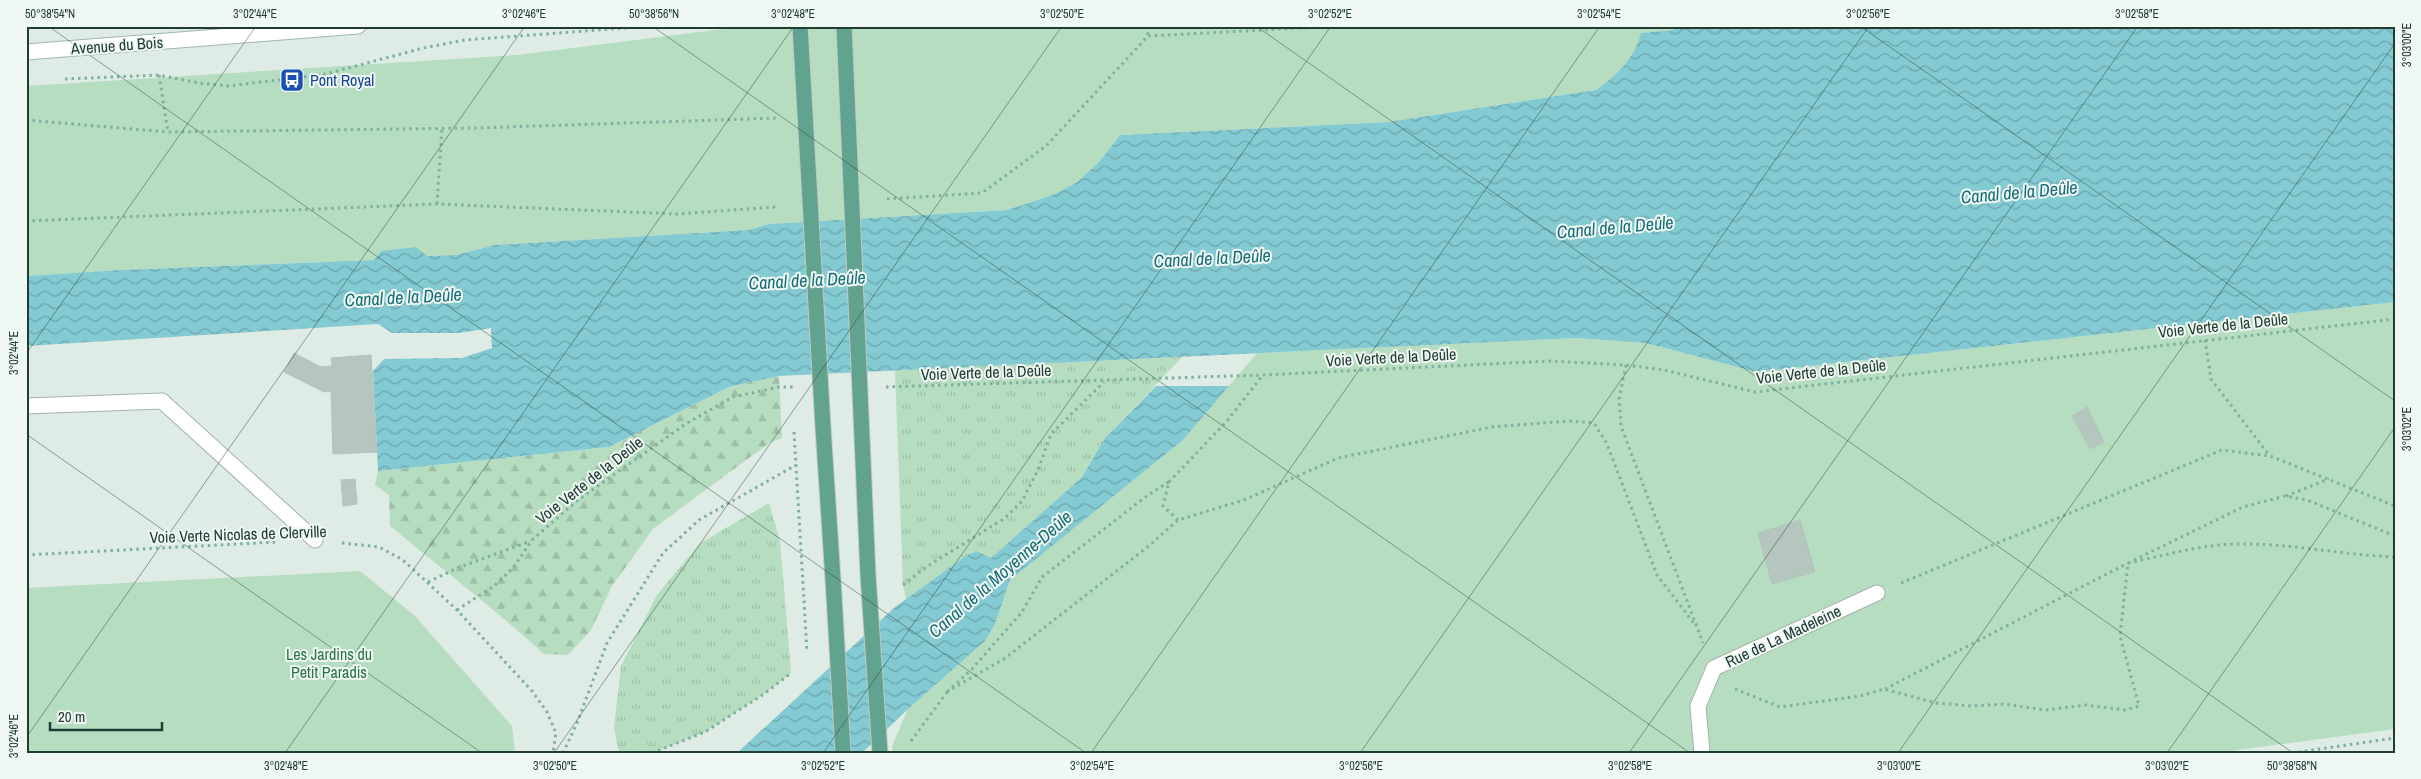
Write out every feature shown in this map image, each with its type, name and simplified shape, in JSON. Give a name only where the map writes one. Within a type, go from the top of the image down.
[{"type":"main road","points":[[800,26],[843,753]]},
{"type":"main road","points":[[844,26],[866,546],[880,753]]},
{"type":"street","name":"Avenue du Bois","points":[[26,52],[358,26]]},
{"type":"street","points":[[26,406],[162,401],[315,540]]},
{"type":"street","name":"Rue de La Madeleine","points":[[1702,753],[1698,706],[1714,668],[1877,593]]},
{"type":"path","points":[[64,79],[159,75],[198,83],[229,86],[326,74],[415,50],[465,40],[652,26]]},
{"type":"path","points":[[1146,26],[1148,36]]},
{"type":"path","points":[[887,199],[982,193],[1046,146],[1148,36],[1341,26]]},
{"type":"path","points":[[159,75],[168,132]]},
{"type":"path","points":[[26,120],[168,132],[476,128],[781,118]]},
{"type":"path","points":[[437,204],[442,128]]},
{"type":"path","points":[[26,221],[437,204],[677,214],[776,207]]},
{"type":"path","name":"Voie Verte de la Deûle","points":[[877,387],[1263,375],[1550,361],[1626,365],[1664,370],[1755,392],[2205,339],[2395,319]]},
{"type":"path","points":[[2205,339],[2211,379],[2270,456]]},
{"type":"path","points":[[1626,365],[1619,399],[1621,426],[1696,626],[1714,668]]},
{"type":"path","points":[[912,740],[948,691],[972,670],[1022,612],[1042,577],[1148,495],[1169,482],[1227,421],[1263,375]]},
{"type":"path","points":[[903,585],[926,567],[1005,518],[1022,501],[1038,470],[1051,434],[1105,381]]},
{"type":"path","name":"Voie Verte de la Deûle","points":[[457,610],[494,586],[513,568],[532,540],[578,500],[642,453],[733,397],[779,387],[798,387]]},
{"type":"path","points":[[948,691],[1004,659],[1150,545],[1178,520],[1244,500],[1338,458],[1492,427],[1570,421],[1594,423],[1607,444],[1658,575],[1696,626]]},
{"type":"path","points":[[1877,593],[2222,450],[2270,456],[2395,506]]},
{"type":"path","points":[[563,753],[578,723],[607,643],[663,553],[699,520],[796,465]]},
{"type":"path","points":[[1734,689],[1780,707],[1860,696],[1884,689],[2243,507],[2285,496],[2329,479]]},
{"type":"path","points":[[1169,482],[1163,506],[1178,520]]},
{"type":"path","points":[[2285,496],[2307,500],[2395,536]]},
{"type":"path","name":"Voie Verte Nicolas de Clerville","points":[[26,555],[315,540],[379,547],[403,560],[428,582],[457,610],[532,691],[548,712],[556,733],[553,753]]},
{"type":"path","points":[[428,582],[460,567],[532,540]]},
{"type":"path","points":[[2128,564],[2184,551],[2236,544],[2293,547],[2352,556],[2395,557]]},
{"type":"path","points":[[1884,689],[1936,703],[1972,706],[2003,704],[2046,710],[2086,705],[2126,710],[2139,706],[2120,636],[2128,564]]},
{"type":"path","points":[[652,753],[705,732],[764,694],[791,673]]},
{"type":"path","points":[[2292,753],[2395,738]]},
{"type":"green space","points":[[747,26],[1677,26],[1674,30],[1642,33],[1630,58],[1611,78],[1596,90],[1388,122],[1120,135],[1099,162],[1077,182],[1055,194],[1007,210],[769,224],[748,230],[495,245],[456,255],[427,256],[381,251],[374,260],[121,270],[26,276],[26,86],[517,55]]},
{"type":"green space","points":[[2395,302],[2395,729],[2215,753],[893,753],[892,746],[908,709],[985,641],[995,624],[1010,580],[1183,440],[1257,353],[1577,338],[1646,343],[1756,372]]},
{"type":"green space","points":[[1182,357],[1105,438],[1082,477],[991,558],[977,551],[967,555],[906,599],[903,585],[895,370]]},
{"type":"green space","points":[[779,376],[782,438],[771,442],[653,529],[612,586],[591,630],[568,655],[544,654],[390,526],[389,495],[375,485],[378,471],[609,447],[729,387]]},
{"type":"green space","points":[[769,503],[780,541],[791,673],[764,694],[705,732],[652,753],[619,753],[614,728],[621,666],[657,595],[700,543]]},
{"type":"green space","name":"Les Jardins du Petit Paradis","points":[[360,571],[414,615],[512,726],[515,753],[26,753],[26,588]]},
{"type":"water","name":"Canal de la Deûle","points":[[1677,26],[2395,26],[2395,302],[1756,372],[1646,343],[1577,338],[779,376],[729,387],[609,447],[378,471],[373,371],[384,359],[462,358],[492,348],[491,328],[459,333],[392,333],[378,324],[26,346],[26,276],[121,270],[374,260],[381,251],[416,247],[427,256],[456,255],[495,245],[748,230],[769,224],[1007,210],[1055,194],[1077,182],[1099,162],[1120,135],[1388,122],[1596,90],[1611,78],[1630,58],[1641,33],[1674,30]]},
{"type":"water","name":"Canal de la Moyenne-Deûle","points":[[1156,386],[1229,386],[1183,440],[1010,580],[995,624],[985,641],[908,709],[862,753],[737,753],[895,607],[967,555],[977,551],[991,558],[1082,477],[1105,438]]},
{"type":"building","points":[[294,353],[321,367],[332,366],[331,358],[371,355],[377,452],[333,454],[331,391],[324,392],[284,372]]},
{"type":"building","points":[[2087,407],[2104,442],[2090,449],[2072,416]]},
{"type":"building","points":[[355,479],[357,504],[343,506],[341,480]]},
{"type":"building","points":[[1800,520],[1815,572],[1772,584],[1758,533]]},
{"type":"place","name":"Pont Royal","points":[[292,80]]}]
